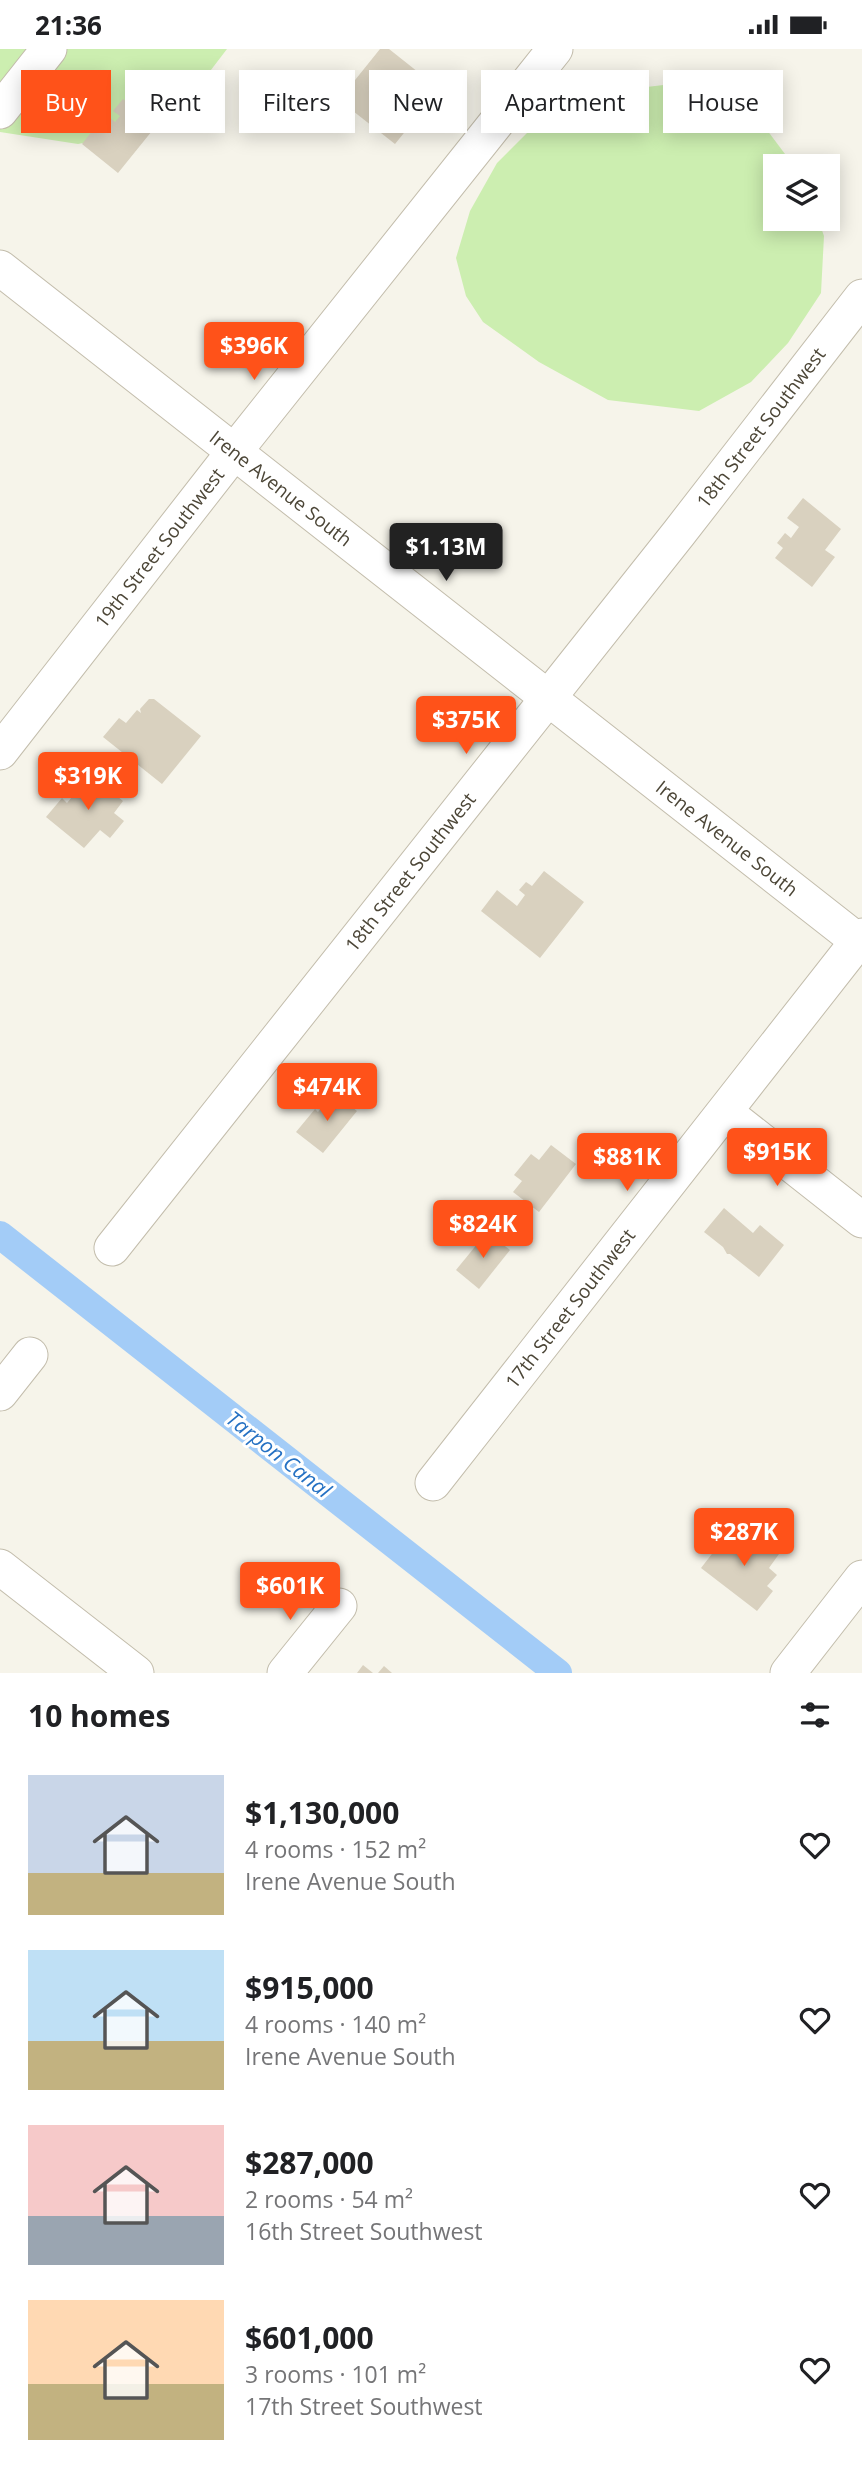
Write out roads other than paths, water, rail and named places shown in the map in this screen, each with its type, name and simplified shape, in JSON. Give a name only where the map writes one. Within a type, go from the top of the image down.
[{"type":"street","points":[[0,111],[49,49]]},
{"type":"street","name":"19th Street Southwest","points":[[0,752],[234,452],[555,49]]},
{"type":"street","name":"Irene Avenue South","points":[[0,268],[547,698],[860,939]]},
{"type":"street","name":"18th Street Southwest","points":[[112,1248],[862,297]]},
{"type":"street","name":"17th Street Southwest","points":[[433,1483],[860,939]]},
{"type":"street","points":[[726,1113],[862,1220]]},
{"type":"street","points":[[0,1393],[30,1356]]},
{"type":"street","points":[[0,1567],[136,1673]]},
{"type":"street","points":[[788,1673],[862,1578]]},
{"type":"street","points":[[285,1673],[339,1606]]},
{"type":"waterway","name":"Tarpon Canal","points":[[0,1235],[558,1673]]}]
